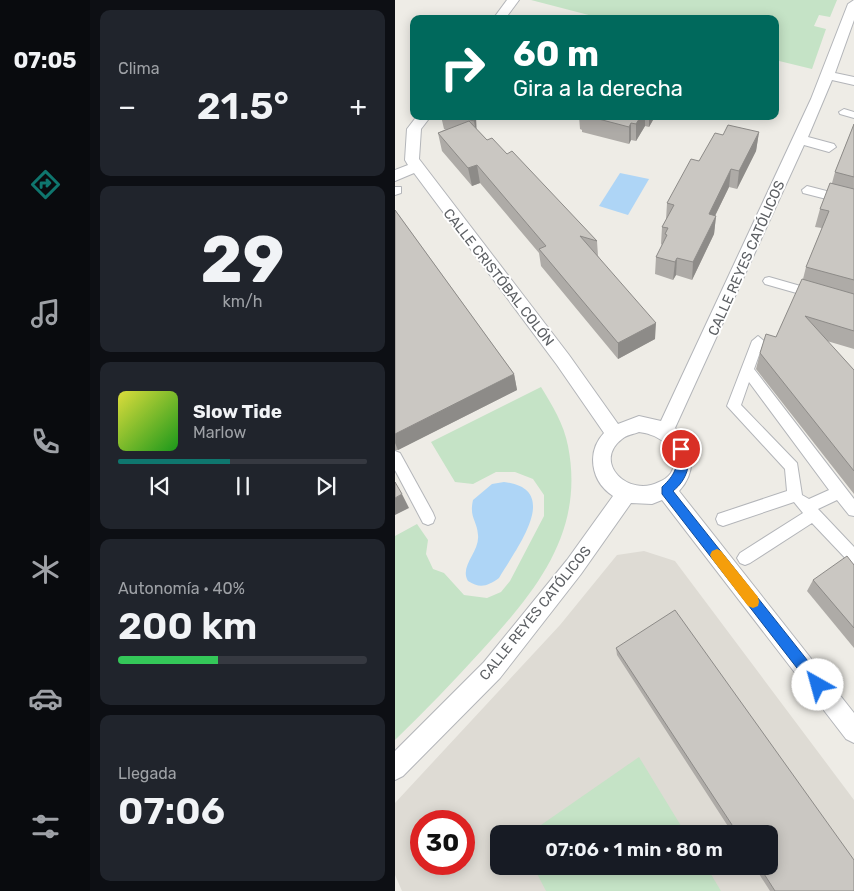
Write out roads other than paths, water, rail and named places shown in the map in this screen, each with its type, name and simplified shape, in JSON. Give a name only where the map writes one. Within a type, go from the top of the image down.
[{"type":"street","points":[[502,15],[513,0]]},
{"type":"street","name":"CALLE REYES CATÓLICOS","points":[[665,431],[800,139],[854,4]]},
{"type":"street","points":[[827,75],[854,81]]},
{"type":"street","name":"CALLE CRISTÓBAL COLÓN","points":[[421,120],[414,129],[411,160],[563,360],[614,433]]},
{"type":"street","points":[[800,139],[829,147]]},
{"type":"street","points":[[396,186],[417,167]]},
{"type":"street","points":[[807,190],[854,202]]},
{"type":"street","points":[[769,281],[826,298]]},
{"type":"street","points":[[758,341],[734,406],[792,468],[795,495],[854,558]]},
{"type":"street","points":[[748,370],[854,510]]},
{"type":"street","points":[[639,424],[653,426],[665,431],[675,439],[681,449],[684,460],[682,472],[676,482],[666,490],[653,495],[639,497],[626,494],[609,482],[600,466],[603,448],[614,433],[625,427],[639,424]]},
{"type":"street","points":[[395,457],[429,518]]},
{"type":"street","points":[[666,490],[854,731]]},
{"type":"street","points":[[745,558],[810,510],[839,492]]},
{"type":"street","name":"CALLE REYES CATÓLICOS","points":[[395,768],[492,670],[574,567],[626,494]]},
{"type":"street","points":[[723,519],[795,495]]},
{"type":"water","points":[[620,173],[649,179],[628,215],[599,206]]},
{"type":"water","points":[[504,482],[522,487],[531,496],[533,508],[530,522],[499,578],[488,585],[476,585],[468,581],[466,575],[468,564],[478,541],[472,511],[473,500],[492,484]]}]
